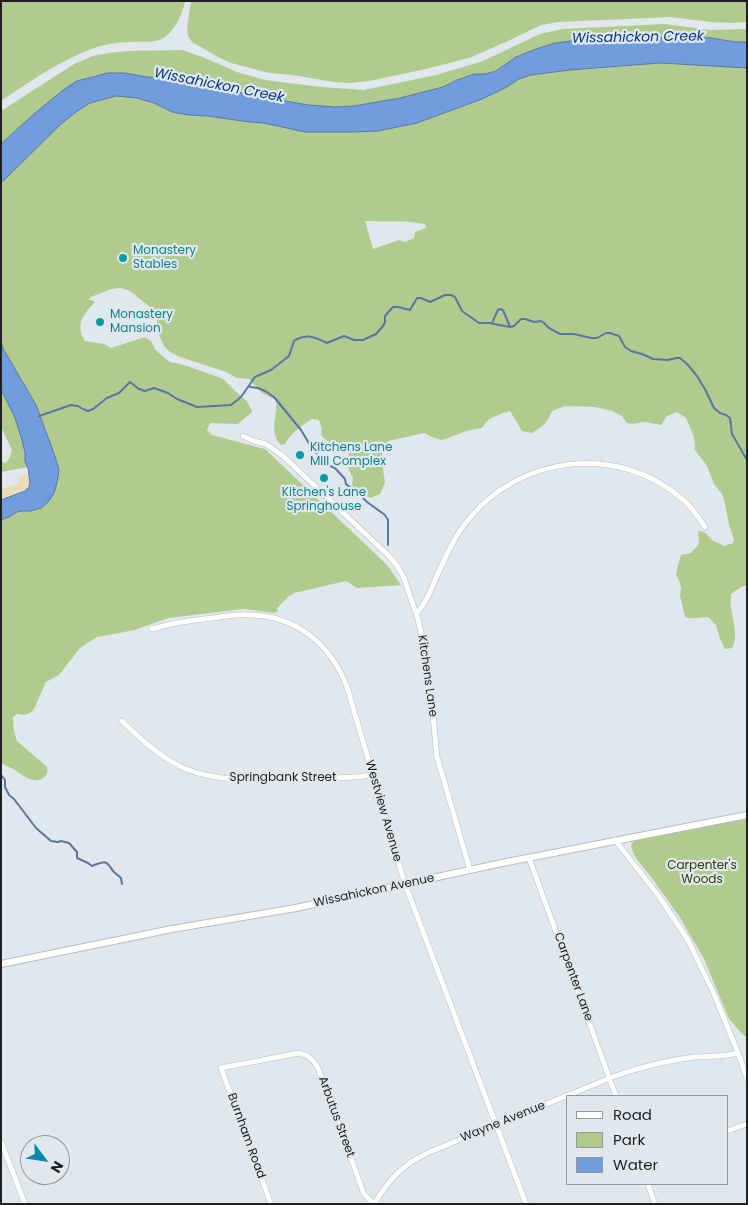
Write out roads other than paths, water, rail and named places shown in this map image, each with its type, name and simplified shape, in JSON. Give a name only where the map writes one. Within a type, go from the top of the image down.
[{"type":"street","name":"Kitchens Lane","points":[[243,436],[266,444],[283,456],[392,560],[403,576],[417,613],[425,645],[437,757],[470,870]]},
{"type":"street","points":[[417,613],[426,601],[454,541],[468,520],[481,505],[499,490],[535,472],[568,464],[589,463],[615,466],[635,472],[655,480],[674,492],[689,505],[705,527]]},
{"type":"street","name":"Westview Avenue","points":[[152,629],[182,621],[246,614],[265,616],[281,620],[301,629],[325,649],[334,660],[347,687],[404,884],[526,1204]]},
{"type":"street","name":"Springbank Street","points":[[122,721],[146,743],[172,762],[188,770],[209,776],[254,780],[372,775]]},
{"type":"street","name":"Wissahickon Avenue","points":[[1,964],[165,930],[296,908],[615,840],[747,815]]},
{"type":"street","points":[[615,840],[658,895],[688,940],[707,977],[747,1080]]},
{"type":"street","name":"Carpenter Lane","points":[[529,858],[616,1095]]},
{"type":"street","name":"Wayne Avenue","points":[[570,1095],[635,1070],[689,1058],[738,1053]]},
{"type":"street","name":"Arbutus Street","points":[[222,1068],[294,1054],[304,1054],[312,1059],[318,1068],[364,1194],[374,1204]]},
{"type":"street","name":"Burnham Road","points":[[222,1068],[271,1204]]},
{"type":"street","name":"Wayne Avenue","points":[[374,1204],[387,1184],[413,1160],[566,1097]]},
{"type":"street","points":[[728,1131],[747,1124]]},
{"type":"street","points":[[1,1142],[25,1204]]},
{"type":"street","points":[[648,1185],[656,1204]]},
{"type":"water","points":[[668,37],[712,38],[747,42],[747,68],[660,63],[531,75],[519,79],[482,99],[417,123],[378,131],[305,132],[264,123],[172,112],[154,103],[137,98],[116,96],[90,103],[76,112],[60,125],[1,183],[1,144],[63,90],[77,81],[107,73],[177,78],[208,88],[308,105],[354,106],[400,98],[443,87],[474,74],[496,71],[516,57],[555,43],[579,40]]},
{"type":"water","points":[[1,343],[36,405],[59,470],[54,493],[48,502],[41,508],[17,512],[1,520],[1,500],[25,491],[30,483],[21,437],[15,418],[1,389]]},
{"type":"waterway","name":"Kitchens Lane","points":[[39,416],[71,405],[88,411],[107,398],[119,393],[130,382],[139,389],[145,391],[154,388],[197,407],[231,405],[241,397],[255,377],[271,370],[289,356],[294,341],[303,337],[311,337],[327,343],[344,336],[354,340],[363,340],[376,334],[383,326],[385,316],[393,307],[410,310],[417,298],[430,302],[445,295],[451,295],[455,297],[462,311],[479,323],[510,327],[514,326],[521,319],[525,319],[534,322],[541,321],[560,334],[574,334],[597,338],[610,333],[619,336],[625,347],[631,351],[653,359],[667,360],[680,358],[697,376],[714,408],[730,418],[732,434],[747,460]]},
{"type":"waterway","name":"Kitchens Lane","points":[[492,323],[500,309],[503,310],[510,327]]},
{"type":"waterway","points":[[250,387],[258,388],[274,397],[301,430],[313,450],[330,466],[335,468],[345,479],[346,484],[385,515],[388,520],[388,545]]},
{"type":"waterway","points":[[1,775],[5,780],[5,787],[9,795],[36,828],[51,841],[69,843],[77,852],[77,858],[92,866],[103,862],[107,863],[121,878],[122,884]]},
{"type":"place","name":"Monastery Stables","points":[[123,258]]},
{"type":"place","name":"Monastery Mansion","points":[[100,322]]},
{"type":"place","name":"Kitchens Lane Mill Complex","points":[[300,455]]},
{"type":"place","name":"Kitchen's Lane Springhouse","points":[[324,478]]},
{"type":"water label","name":"Wissahickon Creek","points":[[638,38]]},
{"type":"water label","name":"Wissahickon Creek","points":[[219,86]]},
{"type":"park label","name":"Carpenter's Woods","points":[[702,873]]}]
